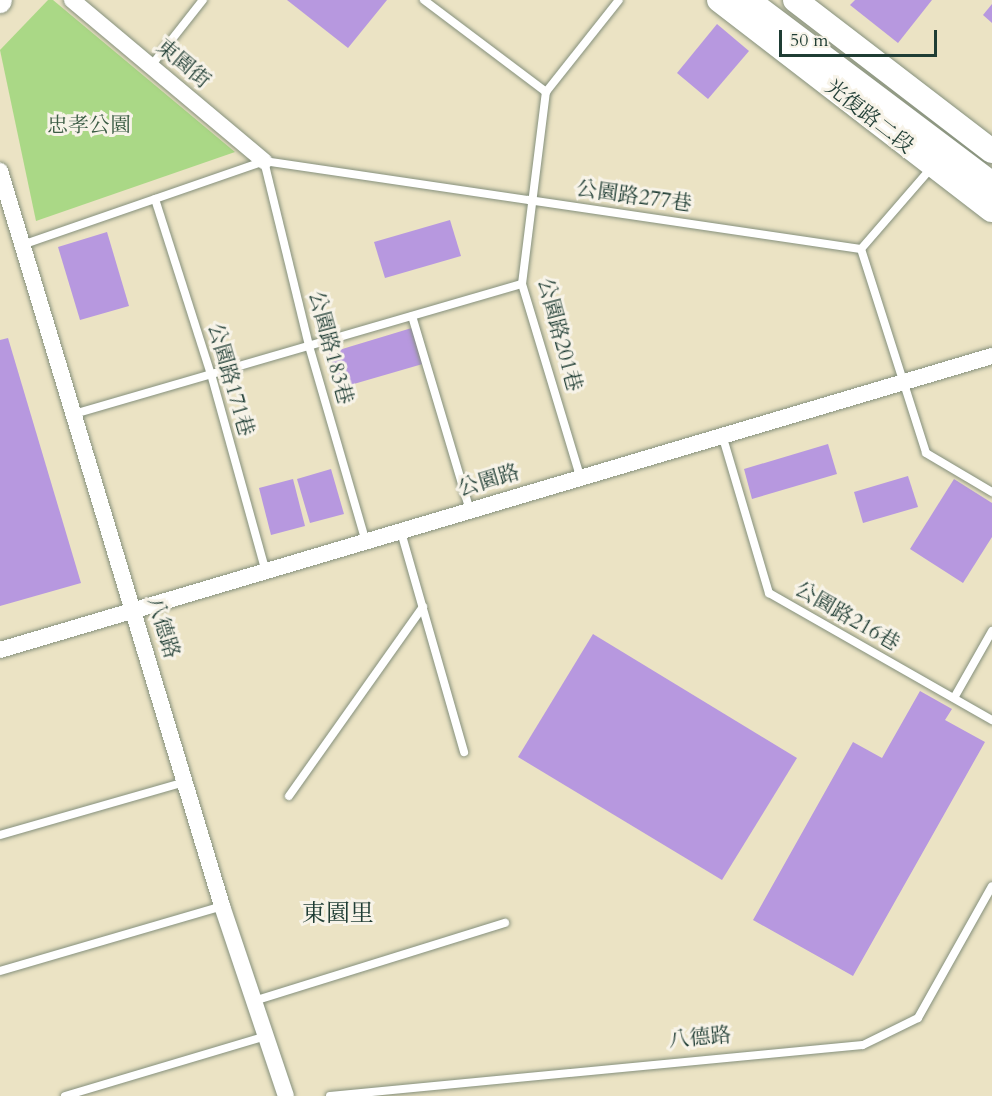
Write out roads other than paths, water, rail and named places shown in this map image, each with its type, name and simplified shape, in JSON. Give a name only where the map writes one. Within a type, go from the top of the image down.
[{"type":"main road","name":"光復路二段","points":[[720,0],[992,210]]},
{"type":"main road","points":[[748,0],[992,184]]},
{"type":"main road","points":[[770,0],[923,118],[963,129]]},
{"type":"main road","points":[[795,0],[992,151]]},
{"type":"main road","points":[[817,0],[992,134]]},
{"type":"street","name":"東園街","points":[[72,0],[264,161]]},
{"type":"street","name":"八德路","points":[[0,171],[222,906],[286,1096]]},
{"type":"street","name":"公園路","points":[[0,650],[267,573],[580,476],[723,438],[992,356]]},
{"type":"lane","points":[[151,66],[203,0]]},
{"type":"lane","points":[[424,0],[546,92],[619,0]]},
{"type":"lane","name":"公園路201巷","points":[[546,92],[522,284],[580,476]]},
{"type":"lane","points":[[22,244],[264,161]]},
{"type":"lane","name":"公園路277巷","points":[[264,161],[861,249]]},
{"type":"lane","name":"公園路183巷","points":[[264,161],[309,346],[366,543]]},
{"type":"lane","points":[[933,166],[861,249],[926,453],[992,492]]},
{"type":"lane","name":"公園路171巷","points":[[155,199],[211,374],[267,573]]},
{"type":"lane","points":[[74,414],[522,284]]},
{"type":"lane","points":[[412,316],[470,511]]},
{"type":"lane","name":"公園路216巷","points":[[723,438],[770,594],[992,720]]},
{"type":"lane","points":[[401,532],[464,752]]},
{"type":"lane","points":[[289,796],[423,607]]},
{"type":"lane","points":[[954,698],[992,631]]},
{"type":"lane","points":[[0,836],[185,782]]},
{"type":"lane","name":"八德路","points":[[330,1096],[863,1045],[918,1018],[992,886]]},
{"type":"lane","points":[[0,971],[222,906]]},
{"type":"lane","points":[[254,1001],[506,923]]},
{"type":"lane","points":[[65,1096],[266,1036]]},
{"type":"district","name":"東園里","points":[[338,914]]},
{"type":"park label","name":"忠孝公園","points":[[89,126]]}]
